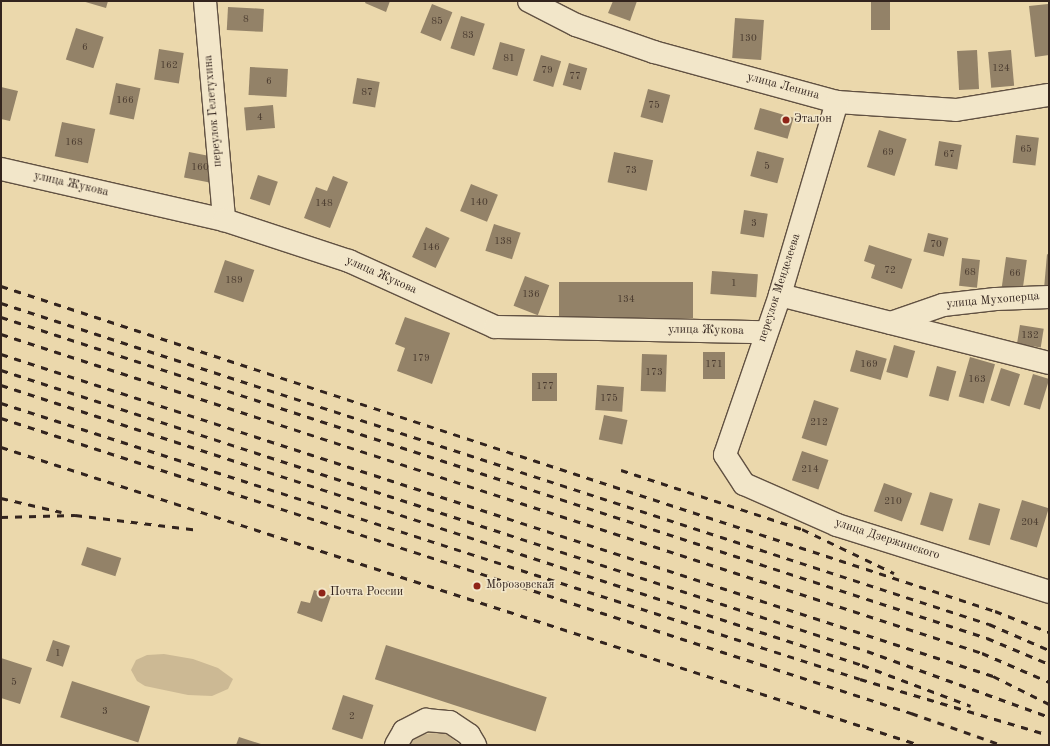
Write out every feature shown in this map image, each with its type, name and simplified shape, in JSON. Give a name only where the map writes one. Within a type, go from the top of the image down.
[{"type":"street","name":"переулок Гелетухина","points":[[205,1],[224,220]]},
{"type":"street","name":"улица Ленина","points":[[529,1],[576,25],[654,52],[837,102],[956,110],[1049,96]]},
{"type":"street","name":"переулок Менделеева","points":[[734,472],[726,455],[766,332],[780,295],[837,102]]},
{"type":"street","name":"улица Жукова","points":[[1,169],[224,220],[349,261],[495,327],[766,332]]},
{"type":"street","points":[[780,295],[1049,363]]},
{"type":"street","name":"улица Мухоперца","points":[[891,322],[943,305],[996,299],[1049,297]]},
{"type":"street","name":"улица Дзержинского","points":[[734,472],[744,484],[837,525],[1049,592]]},
{"type":"street","points":[[396,745],[404,731],[426,720],[450,722],[469,735],[475,745]]},
{"type":"shaded area","points":[[164,654],[193,659],[218,668],[233,679],[228,689],[212,696],[188,695],[145,686],[137,681],[131,670],[136,660],[147,655]]},
{"type":"shaded area","points":[[444,732],[460,745],[409,745],[417,735]]},
{"type":"building","points":[[82,1],[108,1],[106,8]]},
{"type":"building","points":[[366,1],[390,1],[386,12],[365,3]]},
{"type":"building","points":[[613,1],[637,1],[630,21],[608,13]]},
{"type":"building","points":[[871,2],[890,2],[890,30],[871,30]]},
{"type":"building","points":[[432,4],[452,12],[441,41],[420,33]]},
{"type":"building","points":[[1048,4],[1049,55],[1035,57],[1029,6]]},
{"type":"building","points":[[228,7],[264,9],[263,32],[227,30]]},
{"type":"building","points":[[461,16],[485,24],[474,56],[450,48]]},
{"type":"building","points":[[735,18],[764,20],[761,60],[732,58]]},
{"type":"building","points":[[76,28],[104,37],[93,68],[66,59]]},
{"type":"building","points":[[500,42],[525,49],[517,76],[492,69]]},
{"type":"building","points":[[159,49],[184,53],[179,84],[154,80]]},
{"type":"building","points":[[977,50],[979,89],[959,90],[957,51]]},
{"type":"building","points":[[1011,50],[1014,86],[991,88],[988,52]]},
{"type":"building","points":[[541,55],[561,61],[553,87],[533,81]]},
{"type":"building","points":[[569,63],[587,68],[581,90],[563,85]]},
{"type":"building","points":[[250,67],[288,69],[286,97],[249,95]]},
{"type":"building","points":[[357,78],[380,82],[375,108],[352,104]]},
{"type":"building","points":[[116,83],[140,88],[134,119],[109,114]]},
{"type":"building","points":[[1,87],[18,91],[10,121],[1,119]]},
{"type":"building","points":[[648,89],[670,95],[663,123],[640,117]]},
{"type":"building","points":[[273,105],[275,128],[246,130],[244,108]]},
{"type":"building","points":[[760,108],[794,118],[788,139],[754,129]]},
{"type":"building","points":[[62,122],[95,129],[88,163],[55,156]]},
{"type":"building","points":[[879,130],[907,139],[895,176],[867,167]]},
{"type":"building","points":[[1016,135],[1039,138],[1035,166],[1013,163]]},
{"type":"building","points":[[939,141],[962,145],[957,170],[935,166]]},
{"type":"building","points":[[757,151],[784,158],[777,183],[750,176]]},
{"type":"building","points":[[189,152],[215,157],[210,182],[184,178]]},
{"type":"building","points":[[614,152],[653,160],[647,191],[608,182]]},
{"type":"building","points":[[258,175],[278,182],[270,205],[250,199]]},
{"type":"building","points":[[333,176],[348,182],[330,228],[304,218],[316,187],[327,191]]},
{"type":"building","points":[[471,184],[498,195],[487,222],[460,211]]},
{"type":"building","points":[[744,210],[768,214],[764,237],[740,234]]},
{"type":"building","points":[[494,224],[521,233],[512,259],[485,251]]},
{"type":"building","points":[[426,227],[450,238],[436,268],[412,257]]},
{"type":"building","points":[[928,233],[948,238],[944,257],[923,251]]},
{"type":"building","points":[[869,245],[912,259],[902,289],[871,278],[875,265],[864,261]]},
{"type":"building","points":[[1047,254],[1049,255],[1049,289],[1044,289]]},
{"type":"building","points":[[1006,257],[1027,260],[1023,290],[1002,287]]},
{"type":"building","points":[[962,258],[980,260],[977,288],[959,286]]},
{"type":"building","points":[[225,260],[254,270],[243,302],[214,292]]},
{"type":"building","points":[[712,271],[758,274],[756,297],[710,294]]},
{"type":"building","points":[[525,276],[549,285],[538,315],[514,306]]},
{"type":"building","points":[[559,282],[693,282],[693,318],[559,318]]},
{"type":"building","points":[[405,317],[450,333],[432,384],[397,371],[405,348],[395,344]]},
{"type":"building","points":[[1020,325],[1044,329],[1041,348],[1017,344]]},
{"type":"building","points":[[894,345],[915,351],[907,378],[886,372]]},
{"type":"building","points":[[856,350],[887,359],[881,380],[850,371]]},
{"type":"building","points":[[703,352],[725,352],[725,379],[703,379]]},
{"type":"building","points":[[642,354],[667,355],[666,392],[641,391]]},
{"type":"building","points":[[970,357],[995,364],[984,404],[959,396]]},
{"type":"building","points":[[937,366],[956,371],[948,401],[929,396]]},
{"type":"building","points":[[1001,368],[1020,374],[1010,407],[990,400]]},
{"type":"building","points":[[532,373],[557,373],[557,401],[532,401]]},
{"type":"building","points":[[1033,374],[1049,379],[1040,410],[1024,405]]},
{"type":"building","points":[[597,385],[624,387],[622,412],[595,410]]},
{"type":"building","points":[[814,400],[839,408],[826,446],[802,438]]},
{"type":"building","points":[[604,415],[627,420],[622,444],[599,439]]},
{"type":"building","points":[[802,451],[828,460],[818,489],[792,480]]},
{"type":"building","points":[[884,483],[912,493],[902,521],[874,511]]},
{"type":"building","points":[[930,492],[953,499],[943,532],[920,525]]},
{"type":"building","points":[[1022,500],[1049,508],[1037,547],[1010,539]]},
{"type":"building","points":[[979,503],[1000,509],[990,546],[969,540]]},
{"type":"building","points":[[87,547],[121,558],[115,576],[81,565]]},
{"type":"building","points":[[314,590],[331,596],[322,622],[297,613],[301,601],[310,603]]},
{"type":"building","points":[[53,640],[70,646],[63,667],[46,661]]},
{"type":"building","points":[[386,645],[547,697],[536,731],[375,679]]},
{"type":"building","points":[[1,658],[32,668],[20,704],[1,698]]},
{"type":"building","points":[[72,681],[150,706],[138,742],[60,717]]},
{"type":"building","points":[[343,695],[373,705],[362,739],[332,729]]},
{"type":"building","points":[[239,737],[264,745],[236,745]]},
{"type":"railway","points":[[1,286],[995,611],[1049,632]]},
{"type":"railway","points":[[1,303],[989,624],[1049,650]]},
{"type":"railway","points":[[1,317],[987,638],[1049,664]]},
{"type":"railway","points":[[1,334],[982,653],[1049,682]]},
{"type":"railway","points":[[1,354],[993,676],[1049,704]]},
{"type":"railway","points":[[1,370],[867,651],[1049,717]]},
{"type":"railway","points":[[1,385],[862,665],[971,706]]},
{"type":"railway","points":[[1,403],[860,679],[1049,735]]},
{"type":"railway","points":[[1,418],[911,713],[1002,745]]},
{"type":"railway","points":[[1,447],[920,745]]},
{"type":"railway","points":[[621,470],[802,529],[894,573]]},
{"type":"railway","points":[[1,498],[61,512]]},
{"type":"railway","points":[[1,517],[75,515],[199,530]]},
{"type":"place","name":"Эталон","points":[[786,120]]},
{"type":"place","name":"Морозовская","points":[[477,586]]},
{"type":"place","name":"Почта России","points":[[322,593]]}]
